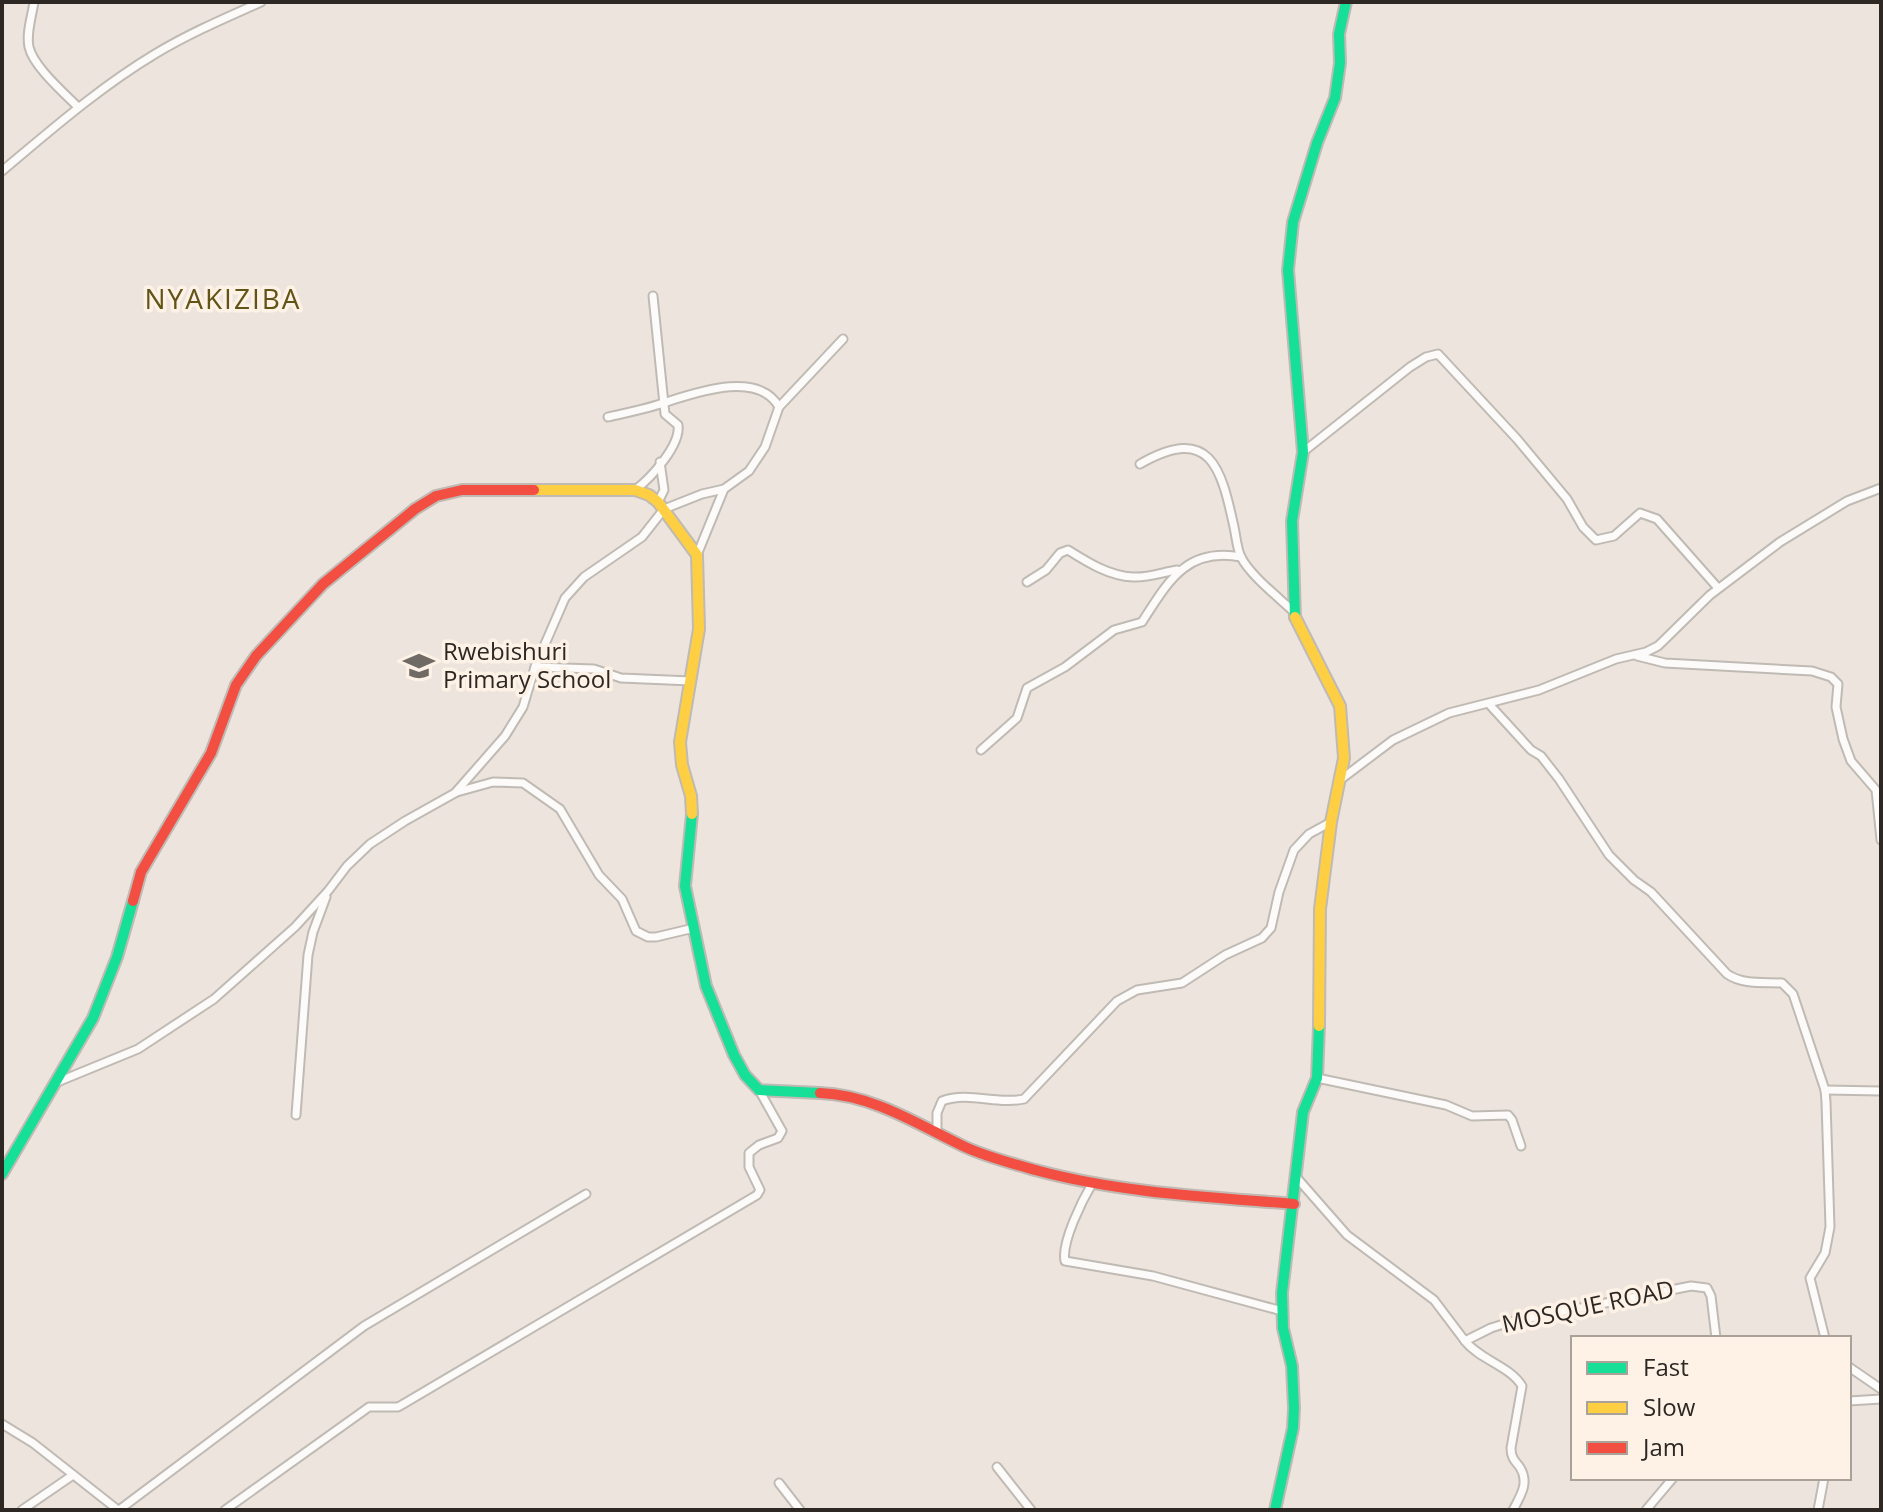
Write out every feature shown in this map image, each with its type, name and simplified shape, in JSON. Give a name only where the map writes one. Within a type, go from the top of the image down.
[{"type":"street","points":[[34,2],[29,51],[78,107]]},
{"type":"street","points":[[2,171],[78,107],[157,52],[261,2]]},
{"type":"street","points":[[1275,1510],[1293,1428],[1294,1408],[1292,1366],[1282,1311],[1303,1112],[1317,1078],[1320,909],[1331,822],[1344,758],[1340,706],[1298,627],[1293,611],[1292,521],[1303,452],[1288,247],[1317,143],[1335,98],[1340,63],[1339,34],[1346,2]]},
{"type":"street","points":[[635,490],[650,478],[679,436],[678,425],[665,414],[653,296]]},
{"type":"street","points":[[661,506],[724,489],[756,462],[771,433],[779,407],[843,339]]},
{"type":"street","points":[[1303,452],[1410,367],[1438,354],[1517,439],[1567,499],[1583,527],[1596,540],[1614,536],[1640,513],[1647,513],[1657,519],[1718,588]]},
{"type":"street","points":[[608,417],[706,391],[740,387],[765,392],[779,407]]},
{"type":"street","points":[[1140,464],[1176,448],[1194,450],[1209,457],[1220,472],[1241,557],[1293,611]]},
{"type":"street","points":[[455,793],[515,721],[523,707],[535,667],[565,598],[584,577],[642,537],[661,506],[664,490],[660,462]]},
{"type":"street","points":[[1340,780],[1415,727],[1449,713],[1539,690],[1658,646],[1718,588],[1813,520],[1847,501],[1881,488]]},
{"type":"street","points":[[225,1510],[369,1407],[398,1407],[757,1195],[760,1190],[749,1167],[749,1153],[759,1145],[778,1138],[782,1131],[759,1090],[745,1075],[734,1055],[706,986],[685,886],[692,823],[691,796],[682,765],[680,742],[699,629],[701,596],[697,555],[724,489]]},
{"type":"street","points":[[2,1174],[93,1018],[105,991],[141,872],[211,753],[236,685],[256,656],[323,584],[415,509],[436,496],[462,490],[635,490],[649,495],[661,506],[697,555]]},
{"type":"street","points":[[1027,582],[1046,570],[1060,553],[1068,550],[1092,565],[1125,576],[1179,570],[1203,558],[1241,557]]},
{"type":"street","points":[[981,750],[1017,718],[1027,688],[1065,667],[1114,630],[1142,622],[1179,570]]},
{"type":"street","points":[[1637,656],[1665,663],[1812,671],[1831,677],[1838,684],[1836,707],[1846,752],[1876,790],[1881,840]]},
{"type":"street","points":[[535,667],[594,669],[621,678],[691,681]]},
{"type":"street","points":[[1489,704],[1531,750],[1541,756],[1609,855],[1651,892],[1727,974],[1736,980],[1748,982],[1782,983],[1798,1006],[1825,1090],[1830,1227],[1825,1253],[1810,1278],[1825,1336]]},
{"type":"street","points":[[55,1083],[138,1049],[214,999],[295,927],[370,844],[455,793],[493,782],[523,783],[560,809],[599,875],[622,899],[636,931],[656,937],[694,928]]},
{"type":"street","points":[[937,1132],[937,1113],[942,1101],[956,1098],[1024,1099],[1117,1001],[1137,990],[1182,983],[1217,960],[1262,938],[1271,928],[1279,892],[1294,850],[1309,834],[1331,822]]},
{"type":"street","points":[[296,1115],[308,955],[328,891]]},
{"type":"street","points":[[1317,1078],[1446,1105],[1472,1116],[1508,1115],[1521,1146]]},
{"type":"street","points":[[759,1090],[827,1093],[857,1098],[1002,1161],[1093,1182],[1138,1191],[1294,1204]]},
{"type":"street","points":[[1825,1090],[1881,1091]]},
{"type":"street","points":[[1297,1178],[1347,1235],[1434,1300],[1475,1352],[1516,1378],[1522,1386],[1511,1455],[1525,1483],[1513,1510]]},
{"type":"street","points":[[1093,1182],[1064,1250],[1065,1261],[1153,1276],[1282,1311]]},
{"type":"street","points":[[2,1424],[33,1443],[118,1510],[324,1353],[586,1194]]},
{"type":"street","name":"MOSQUE ROAD","points":[[1465,1341],[1510,1322],[1691,1286],[1707,1288],[1711,1296],[1716,1336]]},
{"type":"street","points":[[1851,1368],[1881,1389]]},
{"type":"street","points":[[1851,1401],[1881,1399]]},
{"type":"street","points":[[997,1467],[1031,1510]]},
{"type":"street","points":[[22,1510],[73,1475]]},
{"type":"street","points":[[1646,1510],[1671,1480]]},
{"type":"street","points":[[1818,1510],[1824,1480]]},
{"type":"street","points":[[779,1483],[800,1510]]},
{"type":"traffic: fast","points":[[1295,617],[1292,521],[1303,452],[1288,270],[1293,222],[1317,143],[1335,98],[1340,63],[1339,34],[1346,2]]},
{"type":"traffic: fast","points":[[692,814],[685,886],[706,986],[734,1055],[745,1075],[759,1090],[820,1093]]},
{"type":"traffic: fast","points":[[2,1174],[93,1018],[117,957],[133,901]]},
{"type":"traffic: fast","points":[[1275,1510],[1293,1428],[1294,1408],[1292,1366],[1283,1328],[1282,1293],[1303,1112],[1317,1078],[1319,1026]]},
{"type":"traffic: slow","points":[[534,490],[635,490],[649,495],[658,502],[697,555],[699,629],[680,742],[692,814]]},
{"type":"traffic: slow","points":[[1295,617],[1340,706],[1344,758],[1331,822],[1320,909],[1319,1026]]},
{"type":"traffic: jam","points":[[133,901],[141,872],[211,753],[236,685],[256,656],[323,584],[415,509],[436,496],[462,490],[534,490]]},
{"type":"traffic: jam","points":[[820,1093],[876,1105],[981,1154],[1070,1178],[1166,1193],[1294,1204]]},
{"type":"place","name":"Rwebishuri Primary School","points":[[419,666]]},
{"type":"district","name":"NYAKIZIBA","points":[[223,299]]}]
